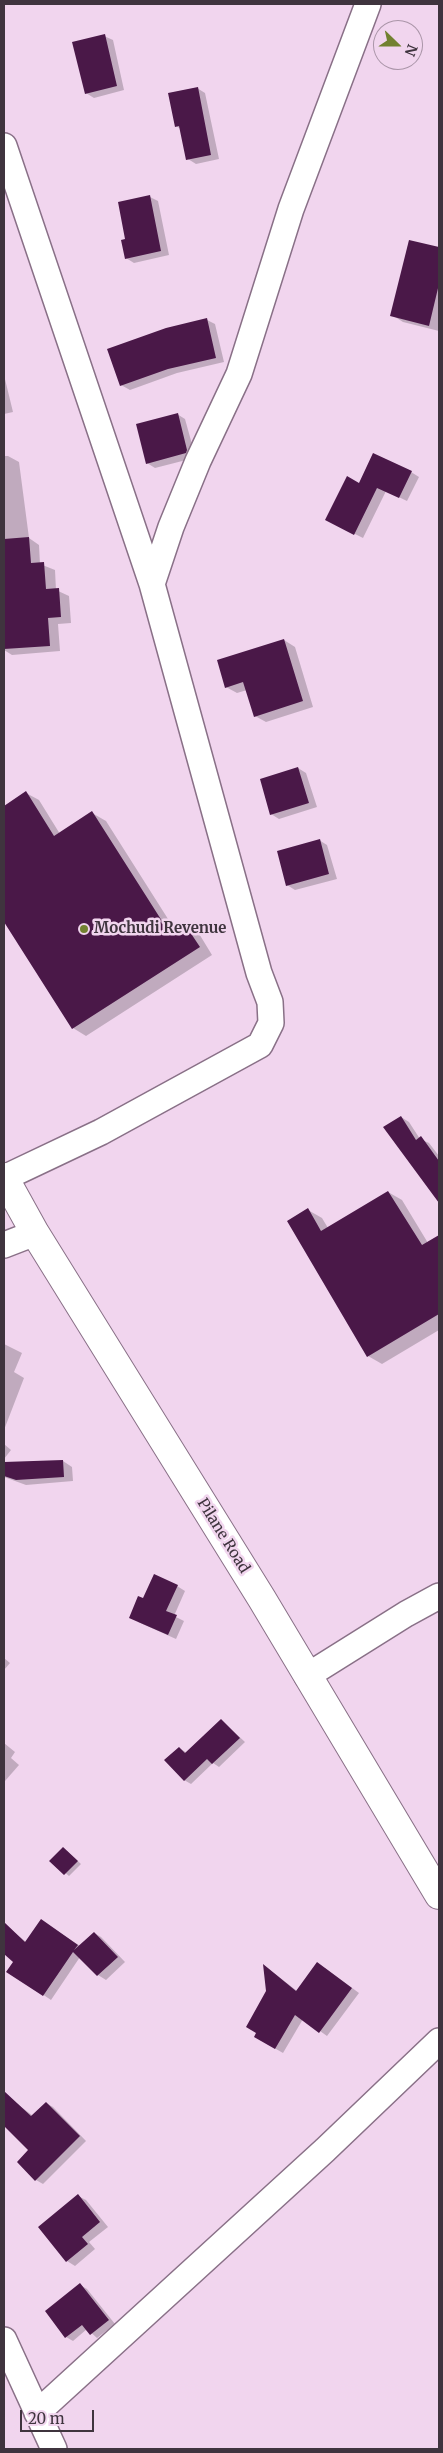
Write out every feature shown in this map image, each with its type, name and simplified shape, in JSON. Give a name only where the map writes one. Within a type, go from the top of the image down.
[{"type":"main road","name":"Pilane Road","points":[[4,1178],[35,1233],[262,1599],[439,1896]]},
{"type":"street","points":[[152,584],[171,527],[198,461],[240,374],[291,209],[368,4]]},
{"type":"street","points":[[4,146],[152,584],[259,973],[270,1002],[271,1023],[260,1045],[230,1063],[100,1132],[4,1178]]},
{"type":"street","points":[[4,1245],[35,1233]]},
{"type":"street","points":[[307,1676],[406,1614],[439,1596]]},
{"type":"street","points":[[37,2413],[325,2150],[439,2041]]},
{"type":"street","points":[[4,2340],[54,2449]]},
{"type":"building","points":[[105,34],[117,86],[85,94],[72,42]]},
{"type":"building","points":[[198,87],[211,155],[186,160],[179,126],[175,127],[168,93]]},
{"type":"building","points":[[150,195],[161,251],[125,259],[121,240],[125,239],[118,202]]},
{"type":"building","points":[[409,240],[439,247],[439,284],[429,326],[390,316]]},
{"type":"building","points":[[207,318],[216,358],[168,369],[120,386],[107,349],[166,328]]},
{"type":"building","points":[[178,413],[187,450],[186,453],[146,464],[136,424]]},
{"type":"building","points":[[373,453],[412,471],[399,498],[377,488],[354,535],[325,520],[347,476],[359,483]]},
{"type":"building","points":[[29,537],[31,563],[44,562],[46,589],[59,588],[61,617],[48,618],[50,646],[4,649],[4,539]]},
{"type":"building","points":[[284,639],[303,701],[254,717],[243,682],[225,688],[217,660]]},
{"type":"building","points":[[298,767],[309,803],[270,815],[260,779]]},
{"type":"building","points":[[26,791],[54,836],[92,811],[169,932],[184,923],[200,947],[72,1029],[4,922],[4,806]]},
{"type":"building","points":[[320,839],[329,874],[286,886],[277,851]]},
{"type":"building","points":[[401,1116],[416,1140],[421,1136],[439,1161],[439,1203],[383,1127]]},
{"type":"building","points":[[388,1191],[422,1245],[439,1235],[439,1314],[367,1357],[287,1221],[308,1208],[321,1231]]},
{"type":"building","points":[[63,1460],[64,1477],[16,1480],[4,1476],[4,1462]]},
{"type":"building","points":[[154,1574],[178,1585],[166,1611],[177,1615],[168,1635],[129,1618],[138,1596],[143,1598]]},
{"type":"building","points":[[221,1719],[240,1738],[212,1764],[207,1759],[184,1781],[164,1760],[179,1747],[185,1753]]},
{"type":"building","points":[[63,1847],[78,1861],[64,1875],[49,1861]]},
{"type":"building","points":[[41,1919],[78,1945],[74,1950],[94,1932],[118,1957],[97,1976],[73,1952],[43,1996],[6,1972],[13,1962],[4,1954],[4,1922],[25,1942]]},
{"type":"building","points":[[317,1962],[352,1988],[319,2033],[295,2015],[275,2049],[254,2037],[256,2033],[246,2027],[266,1991],[263,1964],[296,1991]]},
{"type":"building","points":[[4,2091],[31,2116],[46,2102],[80,2136],[35,2181],[17,2162],[28,2150],[4,2126]]},
{"type":"building","points":[[78,2194],[100,2222],[82,2237],[88,2244],[66,2262],[38,2227]]},
{"type":"building","points":[[80,2283],[109,2320],[90,2335],[82,2325],[65,2338],[45,2311]]},
{"type":"place","name":"Mochudi Revenue","points":[[84,929]]}]
